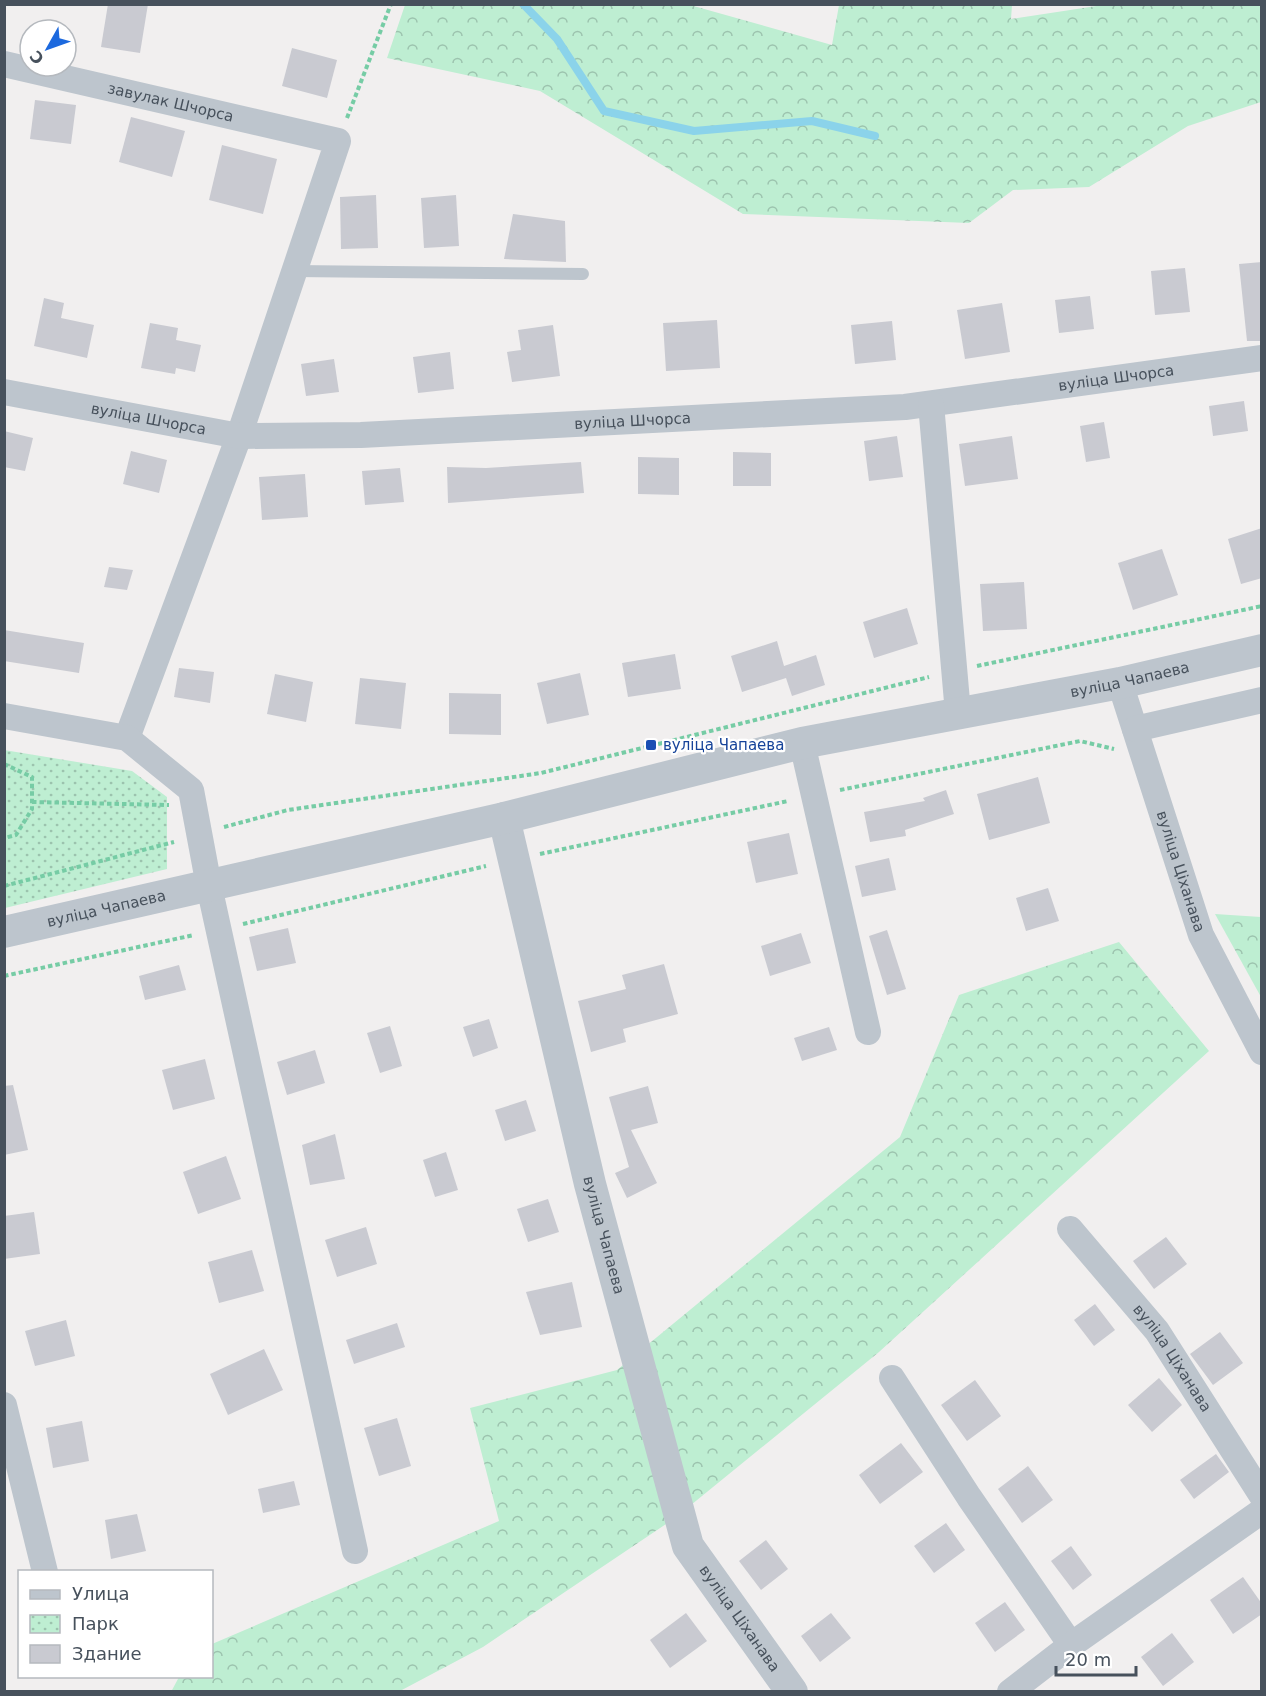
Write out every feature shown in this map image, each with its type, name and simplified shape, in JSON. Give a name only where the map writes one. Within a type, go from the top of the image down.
[{"type":"street","name":"завулак Шчорса","points":[[4,64],[338,141]]},
{"type":"street","points":[[127,738],[239,436],[338,141]]},
{"type":"street","name":"вуліца Шчорса","points":[[4,392],[239,436],[361,435],[931,404],[1262,358]]},
{"type":"street","points":[[931,404],[958,713]]},
{"type":"street","name":"вуліца Чапаева","points":[[4,932],[504,818],[802,743],[1120,683],[1262,650]]},
{"type":"street","name":"вуліца Ціханава","points":[[1120,683],[1201,935],[1262,1052]]},
{"type":"street","points":[[1135,729],[1262,700]]},
{"type":"street","points":[[4,716],[127,738],[191,789],[218,930],[355,1551]]},
{"type":"street","points":[[802,743],[868,1032]]},
{"type":"street","name":"вуліца Чапаева","points":[[504,818],[590,1184],[688,1546]]},
{"type":"street","name":"вуліца Ціханава","points":[[1070,1229],[1157,1331],[1262,1496]]},
{"type":"street","points":[[892,1378],[969,1497],[1071,1645]]},
{"type":"street","points":[[4,1405],[45,1570]]},
{"type":"street","points":[[1010,1692],[1071,1645],[1262,1511]]},
{"type":"street","name":"вуліца Ціханава","points":[[688,1546],[792,1692]]},
{"type":"lane","points":[[294,271],[583,274]]},
{"type":"path","points":[[338,141],[392,4]]},
{"type":"path","points":[[4,886],[147,851],[199,833],[288,810],[541,773],[955,670],[1262,606]]},
{"type":"path","points":[[4,976],[218,930],[514,859],[1080,741],[1143,755]]},
{"type":"path","points":[[4,764],[32,777],[32,809],[16,835],[4,838]]},
{"type":"path","points":[[32,802],[193,806]]},
{"type":"green space","points":[[405,5],[690,5],[832,45],[839,5],[1012,5],[1011,19],[1103,5],[1261,5],[1261,102],[1188,126],[1089,187],[1013,190],[969,223],[743,214],[540,91],[387,58]]},
{"type":"green space","points":[[4,750],[132,771],[167,797],[167,869],[5,908]]},
{"type":"green space","points":[[1215,914],[1261,917],[1261,997]]},
{"type":"green space","points":[[1119,942],[1209,1051],[879,1352],[675,1518],[483,1647],[400,1691],[171,1692],[178,1678],[213,1678],[213,1644],[499,1521],[470,1408],[617,1370],[900,1137],[959,995]]},
{"type":"building","points":[[108,4],[148,4],[140,53],[101,47]]},
{"type":"building","points":[[292,48],[337,60],[327,98],[282,86]]},
{"type":"building","points":[[35,100],[76,105],[71,144],[30,139]]},
{"type":"building","points":[[131,117],[185,131],[172,177],[119,162]]},
{"type":"building","points":[[222,145],[277,159],[263,214],[209,200]]},
{"type":"building","points":[[376,195],[378,248],[341,249],[340,197]]},
{"type":"building","points":[[456,195],[459,246],[424,248],[421,198]]},
{"type":"building","points":[[513,214],[565,221],[566,262],[504,259]]},
{"type":"building","points":[[1262,262],[1262,341],[1247,341],[1239,264]]},
{"type":"building","points":[[1185,268],[1190,312],[1155,315],[1151,271]]},
{"type":"building","points":[[1090,296],[1094,329],[1059,333],[1055,300]]},
{"type":"building","points":[[44,298],[64,303],[61,318],[94,325],[87,358],[34,346]]},
{"type":"building","points":[[1002,303],[1010,352],[965,359],[957,310]]},
{"type":"building","points":[[717,320],[720,368],[666,371],[663,323]]},
{"type":"building","points":[[892,321],[896,360],[855,364],[851,325]]},
{"type":"building","points":[[150,323],[178,328],[176,340],[201,345],[195,372],[176,368],[175,374],[141,368]]},
{"type":"building","points":[[553,325],[560,376],[512,382],[507,352],[521,350],[518,330]]},
{"type":"building","points":[[450,352],[454,389],[418,393],[413,357]]},
{"type":"building","points":[[334,359],[339,392],[306,396],[301,364]]},
{"type":"building","points":[[1244,401],[1248,431],[1213,436],[1209,406]]},
{"type":"building","points":[[1104,422],[1110,458],[1086,462],[1080,426]]},
{"type":"building","points":[[4,431],[33,438],[25,471],[4,467]]},
{"type":"building","points":[[897,436],[903,477],[869,481],[864,441]]},
{"type":"building","points":[[1012,436],[1018,479],[965,486],[959,444]]},
{"type":"building","points":[[131,451],[167,460],[159,493],[123,484]]},
{"type":"building","points":[[733,452],[771,453],[771,486],[733,486]]},
{"type":"building","points":[[638,457],[679,458],[679,495],[638,494]]},
{"type":"building","points":[[581,462],[584,493],[448,503],[447,467],[486,468]]},
{"type":"building","points":[[400,468],[404,502],[365,505],[362,471]]},
{"type":"building","points":[[305,474],[308,517],[262,520],[259,477]]},
{"type":"building","points":[[1262,528],[1262,578],[1241,584],[1228,539]]},
{"type":"building","points":[[1162,549],[1178,595],[1133,610],[1118,563]]},
{"type":"building","points":[[109,567],[133,570],[127,590],[104,587]]},
{"type":"building","points":[[1024,582],[1027,629],[983,631],[980,584]]},
{"type":"building","points":[[907,608],[918,644],[874,658],[863,622]]},
{"type":"building","points":[[4,630],[84,643],[79,673],[4,661]]},
{"type":"building","points":[[777,641],[784,666],[816,655],[825,685],[792,696],[786,678],[742,692],[731,656]]},
{"type":"building","points":[[675,654],[681,689],[628,697],[622,663]]},
{"type":"building","points":[[179,668],[214,672],[210,703],[174,697]]},
{"type":"building","points":[[580,673],[589,715],[547,724],[537,683]]},
{"type":"building","points":[[275,674],[313,682],[306,722],[267,714]]},
{"type":"building","points":[[360,678],[406,683],[401,729],[355,724]]},
{"type":"building","points":[[449,693],[501,694],[501,735],[449,734]]},
{"type":"building","points":[[1038,777],[1050,823],[989,840],[977,794]]},
{"type":"building","points":[[946,790],[954,814],[905,830],[906,836],[870,842],[864,812],[925,801],[923,798]]},
{"type":"building","points":[[789,833],[798,874],[756,883],[747,842]]},
{"type":"building","points":[[889,858],[896,890],[862,897],[855,866]]},
{"type":"building","points":[[1048,888],[1059,921],[1026,931],[1016,898]]},
{"type":"building","points":[[288,928],[296,963],[257,971],[249,937]]},
{"type":"building","points":[[887,930],[906,989],[887,995],[869,936]]},
{"type":"building","points":[[801,933],[811,963],[770,976],[761,946]]},
{"type":"building","points":[[664,964],[678,1014],[623,1029],[626,1042],[591,1052],[578,1001],[626,989],[622,975]]},
{"type":"building","points":[[179,965],[186,990],[145,1000],[139,976]]},
{"type":"building","points":[[489,1019],[498,1048],[473,1057],[463,1027]]},
{"type":"building","points":[[390,1026],[402,1066],[380,1073],[367,1033]]},
{"type":"building","points":[[829,1027],[837,1050],[802,1061],[794,1038]]},
{"type":"building","points":[[315,1050],[325,1083],[287,1095],[277,1062]]},
{"type":"building","points":[[205,1059],[215,1099],[173,1110],[162,1070]]},
{"type":"building","points":[[13,1085],[28,1150],[4,1155],[4,1086]]},
{"type":"building","points":[[648,1086],[658,1123],[631,1130],[657,1183],[627,1198],[615,1173],[629,1167],[609,1097]]},
{"type":"building","points":[[526,1100],[536,1131],[505,1141],[495,1110]]},
{"type":"building","points":[[335,1134],[345,1179],[310,1185],[302,1145]]},
{"type":"building","points":[[446,1152],[458,1190],[435,1197],[423,1160]]},
{"type":"building","points":[[226,1156],[241,1199],[198,1214],[183,1172]]},
{"type":"building","points":[[548,1199],[559,1232],[528,1242],[517,1209]]},
{"type":"building","points":[[34,1212],[40,1254],[4,1259],[4,1216]]},
{"type":"building","points":[[366,1227],[377,1264],[337,1277],[325,1240]]},
{"type":"building","points":[[1166,1237],[1187,1264],[1154,1289],[1133,1261]]},
{"type":"building","points":[[252,1250],[264,1291],[219,1303],[208,1262]]},
{"type":"building","points":[[572,1282],[582,1327],[540,1335],[526,1292]]},
{"type":"building","points":[[1095,1304],[1115,1330],[1094,1346],[1074,1320]]},
{"type":"building","points":[[66,1320],[75,1356],[35,1366],[25,1331]]},
{"type":"building","points":[[397,1323],[405,1347],[354,1364],[346,1340]]},
{"type":"building","points":[[1220,1332],[1243,1363],[1213,1385],[1190,1354]]},
{"type":"building","points":[[264,1349],[283,1390],[228,1415],[210,1374]]},
{"type":"building","points":[[1159,1378],[1182,1405],[1152,1432],[1128,1405]]},
{"type":"building","points":[[975,1380],[1001,1416],[967,1441],[941,1405]]},
{"type":"building","points":[[397,1418],[411,1466],[379,1476],[364,1428]]},
{"type":"building","points":[[82,1421],[89,1461],[53,1468],[46,1428]]},
{"type":"building","points":[[901,1443],[923,1472],[880,1504],[859,1475]]},
{"type":"building","points":[[1216,1454],[1229,1472],[1194,1499],[1180,1480]]},
{"type":"building","points":[[1028,1466],[1053,1500],[1022,1523],[998,1489]]},
{"type":"building","points":[[294,1481],[300,1505],[263,1513],[258,1489]]},
{"type":"building","points":[[137,1514],[146,1551],[111,1559],[105,1520]]},
{"type":"building","points":[[946,1523],[965,1550],[934,1573],[914,1546]]},
{"type":"building","points":[[766,1540],[788,1569],[761,1590],[739,1561]]},
{"type":"building","points":[[1071,1546],[1092,1575],[1073,1590],[1051,1561]]},
{"type":"building","points":[[1243,1577],[1262,1604],[1262,1614],[1233,1634],[1210,1600]]},
{"type":"building","points":[[1005,1602],[1025,1630],[995,1652],[975,1623]]},
{"type":"building","points":[[686,1613],[707,1641],[670,1668],[650,1640]]},
{"type":"building","points":[[831,1613],[851,1638],[820,1662],[801,1636]]},
{"type":"building","points":[[1172,1633],[1194,1662],[1163,1686],[1141,1657]]},
{"type":"waterway","points":[[523,4],[557,39],[604,111],[694,131],[812,121],[875,136]]},
{"type":"place","name":"вуліца Чапаева","points":[[651,745]]}]
